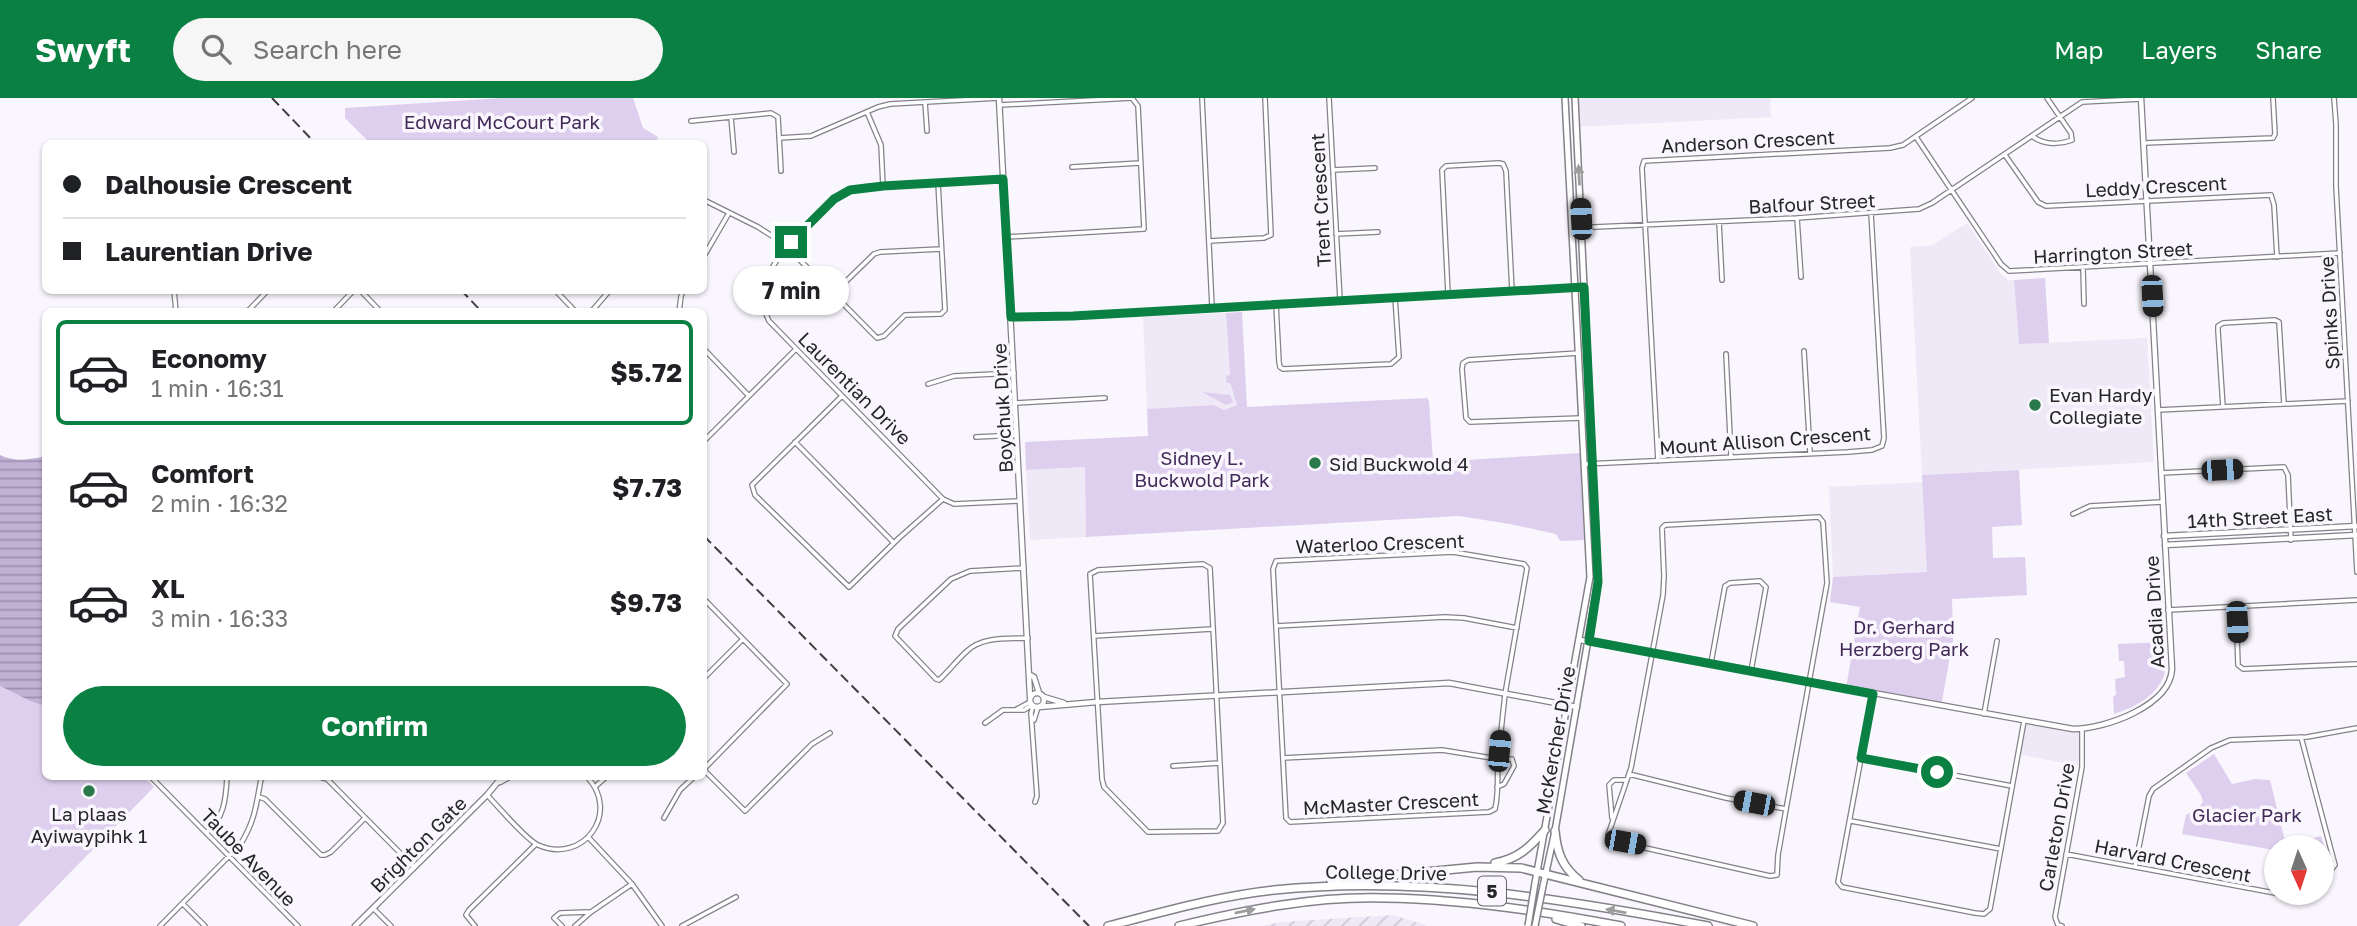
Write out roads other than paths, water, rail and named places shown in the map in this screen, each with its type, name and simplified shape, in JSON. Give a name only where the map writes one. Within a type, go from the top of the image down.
[{"type":"highway","points":[[1273,890],[1509,861],[1525,851],[1545,830]]},
{"type":"highway","points":[[1555,831],[1557,852],[1573,875],[1583,883]]},
{"type":"highway","points":[[1477,867],[1521,868],[1753,926]]},
{"type":"highway","name":"College Drive","points":[[1108,926],[1226,897],[1273,890],[1383,884],[1463,889],[1538,898],[1708,926]]},
{"type":"highway","name":"College Drive","points":[[1179,926],[1265,908],[1382,898],[1497,906],[1621,926]]},
{"type":"highway","points":[[1497,906],[1581,926]]},
{"type":"main road","name":"McKercher Drive","points":[[1535,926],[1543,886],[1545,830],[1590,577],[1565,98]]},
{"type":"main road","name":"McKercher Drive","points":[[1528,926],[1535,883],[1542,873],[1555,831],[1598,582],[1575,98]]},
{"type":"street","points":[[779,138],[811,136],[890,104],[999,98]]},
{"type":"street","name":"Boychuk Drive","points":[[999,98],[1030,675],[1034,704]]},
{"type":"street","points":[[1000,105],[1132,98],[1138,106],[1142,230],[1007,237]]},
{"type":"street","points":[[1202,98],[1212,307]]},
{"type":"street","points":[[1209,241],[1264,238],[1271,235],[1265,98]]},
{"type":"street","name":"Trent Crescent","points":[[1329,98],[1340,300]]},
{"type":"street","name":"Anderson Crescent","points":[[1658,461],[1642,168],[1644,161],[1891,148],[1903,145],[1972,98]]},
{"type":"street","points":[[2032,136],[2042,143],[2070,141],[2073,136],[2047,98]]},
{"type":"street","name":"Balfour Street","points":[[1572,228],[1871,214],[1919,209],[2082,102],[2141,98]]},
{"type":"street","name":"Acadia Drive","points":[[1580,640],[1984,714],[2082,729],[2135,712],[2167,687],[2172,669],[2141,98]]},
{"type":"street","points":[[2144,143],[2273,138],[2273,98]]},
{"type":"street","name":"Spinks Drive","points":[[2334,98],[2356,526]]},
{"type":"street","points":[[925,102],[927,131]]},
{"type":"street","points":[[867,112],[881,145],[883,186]]},
{"type":"street","points":[[691,121],[771,113],[776,115],[781,171]]},
{"type":"street","points":[[731,117],[734,152]]},
{"type":"street","name":"Harrington Street","points":[[1915,137],[2001,264],[2009,271],[2340,253]]},
{"type":"street","name":"Leddy Crescent","points":[[2005,155],[2032,195],[2046,206],[2271,195],[2277,257]]},
{"type":"street","points":[[1072,167],[1140,163]]},
{"type":"street","points":[[1448,294],[1442,170],[1446,166],[1499,163],[1503,164],[1506,171],[1512,291]]},
{"type":"street","points":[[1333,170],[1375,169]]},
{"type":"street","name":"Laurentian Drive","points":[[943,499],[769,321],[762,308],[763,289],[768,275],[788,247],[834,199],[850,190],[1003,179]]},
{"type":"street","points":[[707,201],[774,236],[788,247],[877,338],[884,336],[905,316],[944,313],[937,183]]},
{"type":"street","points":[[707,251],[729,212]]},
{"type":"street","name":"Mount Allison Crescent","points":[[1585,464],[1872,450],[1882,446],[1884,438],[1871,214]]},
{"type":"street","points":[[1797,218],[1801,277]]},
{"type":"street","points":[[1719,222],[1722,280]]},
{"type":"street","points":[[1336,234],[1378,232]]},
{"type":"street","points":[[834,293],[874,254],[941,249]]},
{"type":"street","points":[[2083,268],[2084,304]]},
{"type":"street","points":[[1011,317],[1073,316],[1584,287]]},
{"type":"street","points":[[251,308],[264,294]]},
{"type":"street","points":[[337,308],[350,294]]},
{"type":"street","points":[[364,294],[377,308]]},
{"type":"street","points":[[559,294],[572,308]]},
{"type":"street","points":[[594,308],[607,294]]},
{"type":"street","points":[[1276,304],[1279,362],[1283,369],[1391,364],[1399,357],[1395,297]]},
{"type":"street","points":[[2223,407],[2218,326],[2223,323],[2275,320],[2279,323],[2284,404]]},
{"type":"street","points":[[707,437],[796,349]]},
{"type":"street","points":[[1804,351],[1810,453]]},
{"type":"street","points":[[707,352],[749,396]]},
{"type":"street","points":[[1579,353],[1468,360],[1463,363],[1462,369],[1465,418],[1470,422],[1583,418]]},
{"type":"street","points":[[1726,354],[1731,457]]},
{"type":"street","points":[[928,384],[954,376],[1014,373]]},
{"type":"street","points":[[842,396],[753,481],[751,488],[798,539],[849,587],[943,499],[954,504],[1021,501]]},
{"type":"street","points":[[1016,404],[1105,398]]},
{"type":"street","points":[[2158,410],[2348,401]]},
{"type":"street","points":[[976,438],[1017,435]]},
{"type":"street","points":[[795,442],[894,543]]},
{"type":"street","points":[[2161,473],[2284,467],[2288,475],[2291,540]]},
{"type":"street","points":[[2073,514],[2090,506],[2162,502]]},
{"type":"street","points":[[1819,517],[1824,522],[1827,583],[1809,682],[1778,855],[1779,872],[1773,877],[1609,839],[1612,822],[1629,774],[1664,586],[1662,528],[1665,525],[1819,517]]},
{"type":"street","points":[[2356,526],[2357,572]]},
{"type":"street","name":"14th Street East","points":[[2164,536],[2356,526]]},
{"type":"street","name":"14th Street East","points":[[2165,545],[2356,535]]},
{"type":"street","name":"Waterloo Crescent","points":[[1280,692],[1273,569],[1276,561],[1454,552],[1524,564],[1527,573],[1505,694]]},
{"type":"street","points":[[1207,566],[1210,568],[1212,629],[1223,822],[1217,831],[1148,832],[1104,787],[1102,779],[1090,574],[1098,570],[1207,566]]},
{"type":"street","points":[[1024,568],[970,571],[951,579],[898,629],[895,636],[939,680],[969,649],[978,644],[987,640],[1028,638]]},
{"type":"street","points":[[1711,663],[1725,586],[1730,583],[1760,581],[1766,587],[1751,671]]},
{"type":"street","points":[[2168,610],[2357,600]]},
{"type":"street","points":[[707,602],[787,684],[707,766]]},
{"type":"street","points":[[2236,606],[2238,665],[2243,669],[2357,664]]},
{"type":"street","points":[[1276,626],[1445,617],[1517,628]]},
{"type":"street","points":[[1094,636],[1212,629]]},
{"type":"street","points":[[707,675],[743,639]]},
{"type":"street","points":[[1984,714],[1997,641]]},
{"type":"street","name":"Boychuk Drive","points":[[1030,675],[1034,677],[1041,695]]},
{"type":"street","points":[[1034,704],[1449,683],[1577,707]]},
{"type":"street","name":"McMaster Crescent","points":[[1280,692],[1286,818],[1290,822],[1489,812],[1495,809],[1505,694]]},
{"type":"street","points":[[1035,802],[1037,796],[1031,713],[1033,694],[1065,704]]},
{"type":"street","points":[[1873,694],[1838,882],[1842,887],[1975,913],[1984,914],[1990,909],[2024,721]]},
{"type":"street","points":[[985,723],[1003,710],[1044,703],[1041,695]]},
{"type":"street","points":[[2135,867],[2149,796],[2158,785],[2211,748],[2230,740],[2301,737],[2357,728]]},
{"type":"street","name":"Carleton Drive","points":[[2062,926],[2058,925],[2054,917],[2082,766],[2082,729]]},
{"type":"street","points":[[707,772],[745,811],[812,744],[830,733]]},
{"type":"street","points":[[2301,737],[2327,835]]},
{"type":"street","points":[[1283,758],[1442,750],[1498,759]]},
{"type":"street","points":[[1861,758],[2012,786]]},
{"type":"street","name":"McMaster Crescent","points":[[1497,787],[1504,784],[1514,762],[1498,759]]},
{"type":"street","points":[[1173,766],[1219,763]]},
{"type":"street","points":[[1629,774],[1726,798],[1786,809]]},
{"type":"street","points":[[1612,822],[1609,785],[1614,779],[1627,780]]},
{"type":"street","name":"Taube Avenue","points":[[154,780],[298,926]]},
{"type":"street","points":[[206,833],[216,822],[225,804],[227,780]]},
{"type":"street","points":[[160,926],[229,857],[250,829],[261,780]]},
{"type":"street","points":[[328,780],[414,867]]},
{"type":"street","name":"Brighton Gate","points":[[355,926],[500,780]]},
{"type":"street","points":[[487,795],[536,844],[549,849],[565,849],[580,845],[589,838],[598,821],[600,802],[596,786],[590,780]]},
{"type":"street","points":[[596,786],[603,780]]},
{"type":"street","points":[[664,818],[680,790],[691,780]]},
{"type":"street","points":[[259,797],[265,799],[321,855],[331,852],[365,818]]},
{"type":"street","points":[[1850,821],[2001,849]]},
{"type":"street","points":[[589,838],[632,884],[662,926]]},
{"type":"street","points":[[475,926],[466,915],[469,910],[536,844]]},
{"type":"street","name":"Harvard Crescent","points":[[2066,854],[2264,891]]},
{"type":"street","points":[[575,926],[632,884]]},
{"type":"street","points":[[682,926],[736,897]]},
{"type":"street","points":[[183,904],[205,926]]},
{"type":"street","points":[[373,908],[391,926]]},
{"type":"street","points":[[562,926],[554,918],[560,913],[591,912]]},
{"type":"railway","points":[[272,98],[312,140]]},
{"type":"railway","points":[[465,294],[478,308]]},
{"type":"railway","points":[[707,539],[1089,926]]},
{"type":"place","name":"Evan Hardy Collegiate","points":[[2035,405]]},
{"type":"place","name":"Sid Buckwold 4","points":[[1315,463]]},
{"type":"place","name":"La plaas Ayiwaypihk 1","points":[[89,791]]},
{"type":"park label","name":"Edward McCourt Park","points":[[502,121]]},
{"type":"park label","name":"Sidney L. Buckwold Park","points":[[1202,468]]},
{"type":"park label","name":"Dr. Gerhard Herzberg Park","points":[[1904,637]]},
{"type":"park label","name":"Glacier Park","points":[[2247,814]]}]
